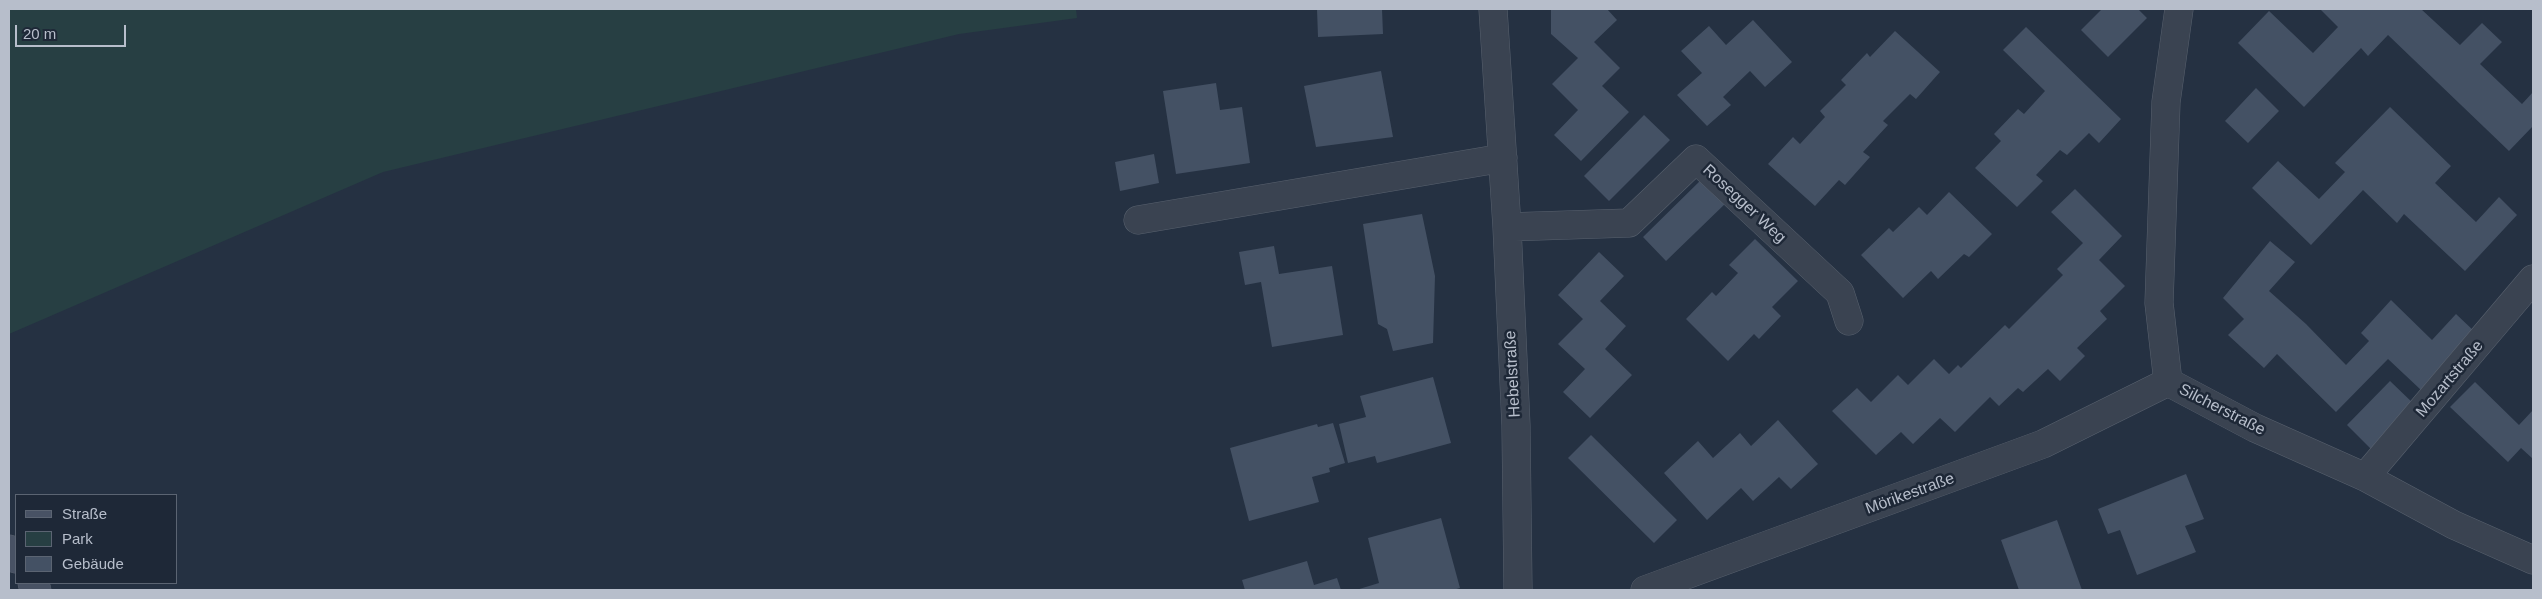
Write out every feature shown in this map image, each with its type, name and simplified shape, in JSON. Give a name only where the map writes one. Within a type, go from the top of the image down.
[{"type":"street","name":"Hebelstraße","points":[[1493,9],[1507,227],[1516,426],[1518,590]]},
{"type":"street","name":"Silcherstraße","points":[[2179,9],[2166,102],[2159,294],[2168,382],[2255,428],[2364,477],[2454,525],[2533,560]]},
{"type":"street","points":[[1138,220],[1503,158]]},
{"type":"street","name":"Rosegger Weg","points":[[1507,227],[1629,223],[1696,160],[1840,293],[1849,321]]},
{"type":"street","name":"Mozartstraße","points":[[2364,477],[2533,279]]},
{"type":"street","name":"Mörikestraße","points":[[1645,590],[2043,444],[2168,382]]},
{"type":"green space","points":[[9,9],[1076,9],[1077,18],[959,34],[383,172],[9,334]]},
{"type":"building","points":[[1317,9],[1382,9],[1383,34],[1318,37]]},
{"type":"building","points":[[1551,9],[1607,9],[1617,20],[1594,42],[1620,68],[1602,86],[1629,112],[1581,161],[1554,135],[1578,110],[1552,84],[1578,58],[1551,34]]},
{"type":"building","points":[[2102,9],[2138,9],[2147,18],[2108,57],[2081,30]]},
{"type":"building","points":[[2320,9],[2421,9],[2460,45],[2482,23],[2502,42],[2480,64],[2522,104],[2533,92],[2533,126],[2509,151],[2388,35],[2368,56],[2361,48],[2304,107],[2238,43],[2269,11],[2313,53],[2338,27]]},
{"type":"building","points":[[1753,20],[1792,62],[1765,87],[1750,71],[1723,97],[1731,105],[1707,126],[1677,95],[1702,73],[1681,51],[1709,26],[1726,45]]},
{"type":"building","points":[[2026,27],[2121,119],[2099,143],[2089,133],[2067,155],[2060,150],[2036,175],[2043,181],[2017,207],[1975,168],[2001,141],[1994,134],[2018,109],[2024,114],[2045,91],[2003,50]]},
{"type":"building","points":[[1895,31],[1940,72],[1916,99],[1910,94],[1883,121],[1888,125],[1863,152],[1870,157],[1845,185],[1839,180],[1815,206],[1768,164],[1793,137],[1800,144],[1825,117],[1820,111],[1846,85],[1841,80],[1867,53],[1870,57]]},
{"type":"building","points":[[1381,71],[1393,137],[1316,147],[1304,86]]},
{"type":"building","points":[[1216,83],[1220,110],[1242,107],[1250,163],[1176,174],[1163,91]]},
{"type":"building","points":[[2256,88],[2279,111],[2248,143],[2225,121]]},
{"type":"building","points":[[2390,107],[2451,166],[2435,183],[2476,222],[2499,197],[2517,215],[2465,271],[2404,214],[2397,223],[2363,190],[2311,245],[2252,188],[2278,161],[2319,199],[2345,172],[2335,163]]},
{"type":"building","points":[[1644,115],[1670,140],[1609,201],[1584,176]]},
{"type":"building","points":[[1154,154],[1159,183],[1120,191],[1115,162]]},
{"type":"building","points":[[1703,178],[1727,202],[1666,261],[1643,237]]},
{"type":"building","points":[[2075,189],[2122,236],[2099,260],[2125,286],[2100,311],[2107,319],[2077,348],[2085,356],[2060,381],[2048,369],[2023,392],[2018,388],[1999,406],[1990,397],[1955,432],[1940,418],[1913,444],[1901,432],[1876,455],[1832,411],[1857,388],[1871,402],[1898,375],[1908,385],[1934,359],[1949,374],[1958,365],[1961,368],[2005,325],[2009,329],[2063,275],[2057,269],[2083,243],[2051,212]]},
{"type":"building","points":[[1949,192],[1992,234],[1969,257],[1964,254],[1938,279],[1931,271],[1903,298],[1861,255],[1889,228],[1893,232],[1919,207],[1927,215]]},
{"type":"building","points":[[1422,214],[1435,276],[1433,343],[1393,351],[1387,329],[1378,324],[1363,224]]},
{"type":"building","points":[[1755,239],[1798,281],[1772,307],[1781,316],[1759,339],[1754,334],[1728,361],[1686,319],[1712,292],[1716,296],[1738,273],[1729,265]]},
{"type":"building","points":[[2270,241],[2295,262],[2269,291],[2306,324],[2346,365],[2369,341],[2361,333],[2391,300],[2432,340],[2456,314],[2475,332],[2421,390],[2388,359],[2336,412],[2277,354],[2264,368],[2228,335],[2244,319],[2223,298]]},
{"type":"building","points":[[1274,246],[1279,274],[1332,266],[1343,335],[1272,347],[1261,282],[1245,285],[1239,252]]},
{"type":"building","points":[[1599,252],[1624,276],[1600,301],[1626,326],[1605,349],[1632,375],[1590,418],[1563,392],[1585,369],[1558,344],[1583,319],[1558,295]]},
{"type":"building","points":[[1433,377],[1451,443],[1377,463],[1375,456],[1348,463],[1339,424],[1366,417],[1360,396]]},
{"type":"building","points":[[2390,381],[2415,405],[2372,450],[2347,425]]},
{"type":"building","points":[[2475,382],[2519,425],[2533,410],[2533,459],[2521,448],[2508,462],[2450,407]]},
{"type":"building","points":[[1778,420],[1818,464],[1791,489],[1779,477],[1753,501],[1741,488],[1707,520],[1664,473],[1698,441],[1713,458],[1740,433],[1751,446]]},
{"type":"building","points":[[1333,423],[1345,463],[1329,468],[1330,472],[1312,477],[1319,502],[1249,521],[1230,448],[1317,424],[1318,427]]},
{"type":"building","points":[[1591,435],[1677,520],[1654,543],[1568,458]]},
{"type":"building","points":[[2186,474],[2204,519],[2185,526],[2196,552],[2137,575],[2120,530],[2108,534],[2098,509]]},
{"type":"building","points":[[1441,518],[1460,588],[1453,590],[1356,590],[1379,583],[1368,538]]},
{"type":"building","points":[[2057,520],[2082,590],[2019,590],[2001,540]]},
{"type":"building","points":[[1307,561],[1314,585],[1337,578],[1341,590],[1245,590],[1242,580]]}]
